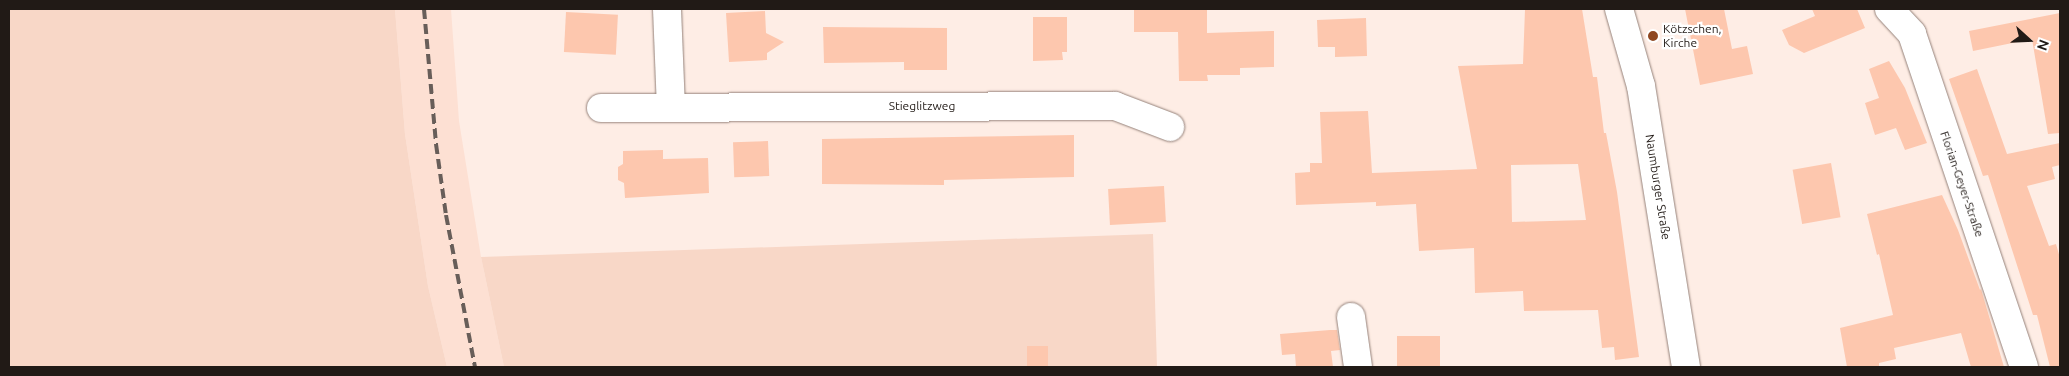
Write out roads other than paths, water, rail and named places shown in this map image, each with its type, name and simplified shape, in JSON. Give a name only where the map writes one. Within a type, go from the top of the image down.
[{"type":"street","points":[[667,9],[670,107]]},
{"type":"street","name":"Naumburger Straße","points":[[1619,9],[1641,86],[1686,367]]},
{"type":"street","name":"Florian-Geyer-Straße","points":[[1889,9],[1912,34],[2024,367]]},
{"type":"street","name":"Stieglitzweg","points":[[601,108],[1115,106],[1170,127]]},
{"type":"street","points":[[1351,317],[1358,367]]},
{"type":"railway","points":[[424,9],[436,144],[446,215],[475,367]]},
{"type":"place","name":"Kötzschen, Kirche","points":[[1653,36]]}]
